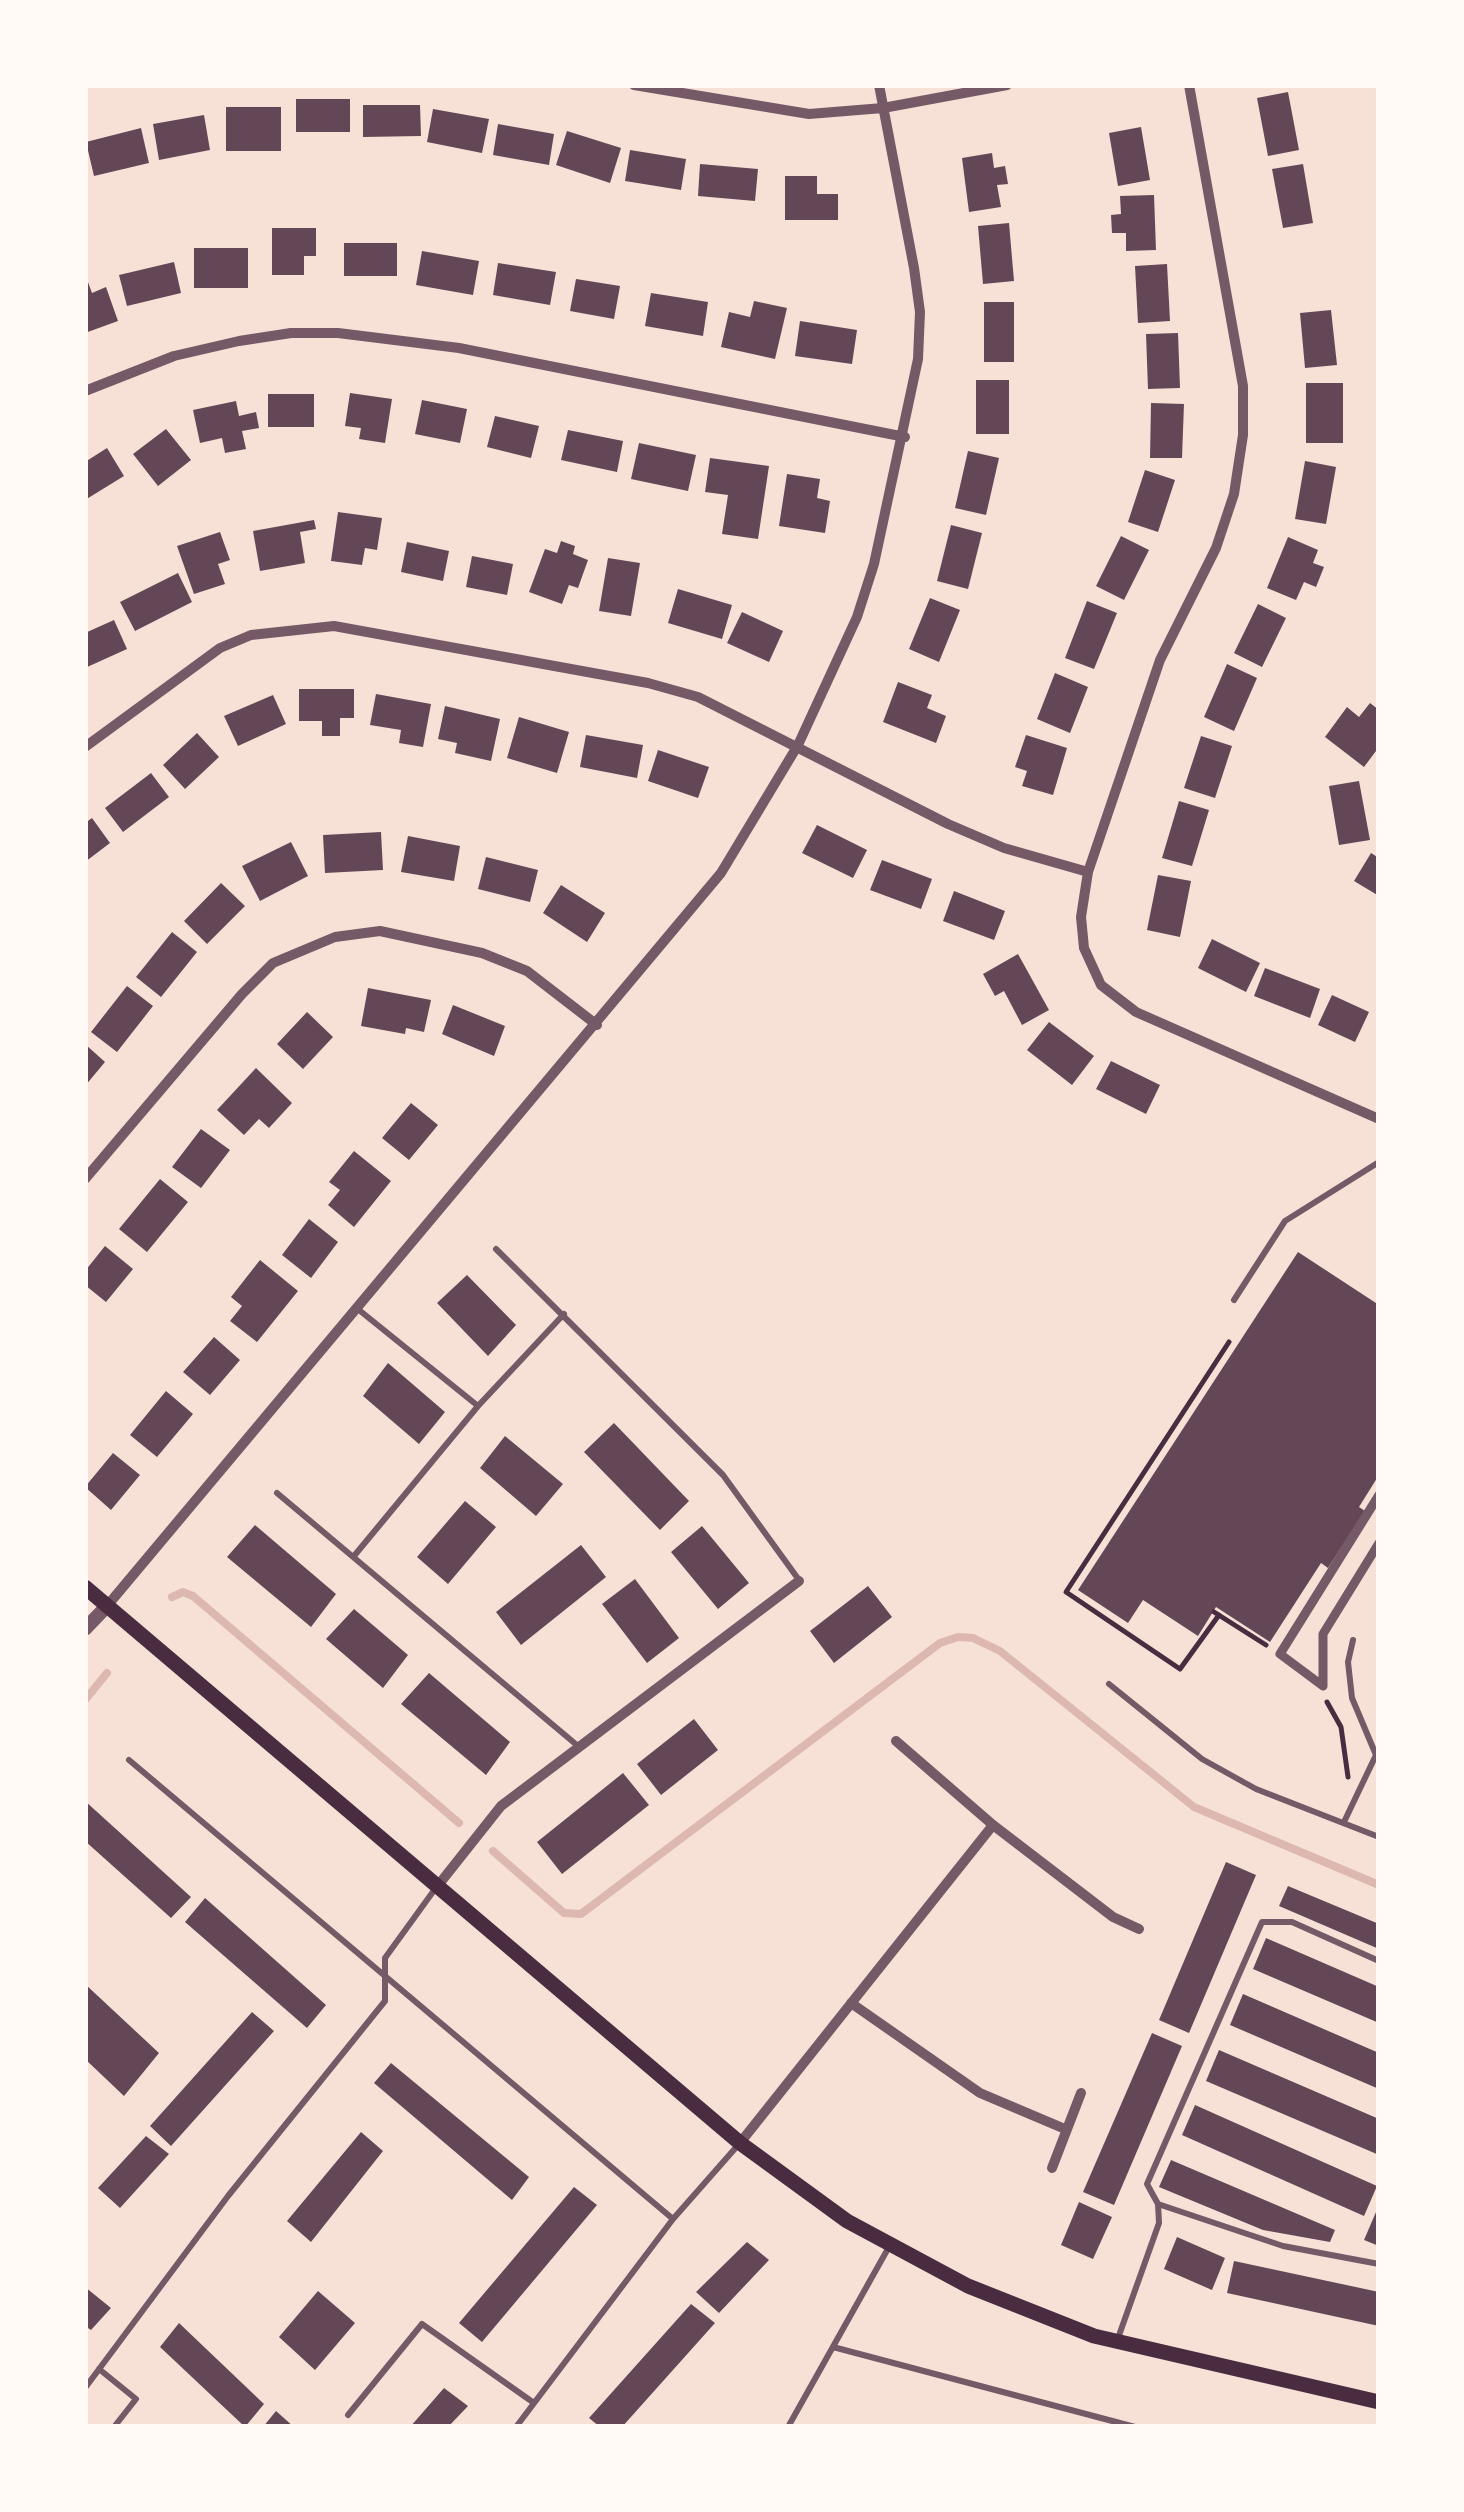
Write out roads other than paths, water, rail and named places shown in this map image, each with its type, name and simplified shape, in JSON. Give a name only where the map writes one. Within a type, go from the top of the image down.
[{"type":"main road","points":[[85,1587],[740,2142],[847,2221],[968,2286],[1116,2342],[1379,2402]]},
{"type":"street","points":[[634,85],[771,111],[809,114],[882,108],[1006,85]]},
{"type":"street","points":[[85,1629],[359,1310],[721,874],[798,745],[857,617],[904,436],[918,360],[920,312],[879,85]]},
{"type":"street","points":[[1189,85],[1241,371],[1242,435],[1234,494],[1216,548],[1160,660],[1088,872],[1082,933],[1100,985],[1136,1012],[1379,1120]]},
{"type":"street","points":[[85,391],[174,356],[240,341],[338,334],[459,348],[904,436]]},
{"type":"street","points":[[85,747],[220,648],[251,635],[334,626],[648,683],[698,697],[1004,848],[1088,872]]},
{"type":"street","points":[[85,1179],[242,994],[274,964],[335,937],[380,931],[482,952],[527,971],[597,1025]]},
{"type":"street","points":[[1379,1495],[1280,1654],[1324,1686],[1324,1634],[1379,1543]]},
{"type":"street","points":[[436,1888],[501,1806],[800,1581]]},
{"type":"street","points":[[896,1741],[993,1826],[1113,1917],[1139,1930]]},
{"type":"street","points":[[740,2142],[993,1826]]},
{"type":"street","points":[[850,2004],[980,2093],[1066,2130]]},
{"type":"street","points":[[1052,2168],[1081,2093]]},
{"type":"lane","points":[[1234,1300],[1285,1222],[1379,1162]]},
{"type":"lane","points":[[496,1248],[723,1474],[800,1581]]},
{"type":"lane","points":[[359,1310],[478,1406]]},
{"type":"lane","points":[[354,1556],[478,1406],[564,1314]]},
{"type":"lane","points":[[277,1493],[578,1746]]},
{"type":"lane","points":[[1344,1822],[1377,1753],[1352,1698],[1348,1662],[1353,1640]]},
{"type":"lane","points":[[1109,1684],[1202,1760],[1256,1789],[1379,1837]]},
{"type":"lane","points":[[129,1760],[673,2219]]},
{"type":"lane","points":[[85,2388],[228,2196],[385,2001],[385,1958],[436,1888]]},
{"type":"lane","points":[[1116,2342],[1159,2223],[1158,2204],[1147,2184],[1262,1922],[1292,1922],[1379,1961]]},
{"type":"lane","points":[[516,2427],[673,2219],[740,2142]]},
{"type":"lane","points":[[1158,2204],[1284,2246],[1379,2264]]},
{"type":"lane","points":[[788,2427],[890,2244]]},
{"type":"lane","points":[[348,2415],[422,2324],[534,2404]]},
{"type":"lane","points":[[832,2347],[1134,2427]]},
{"type":"lane","points":[[99,2369],[136,2399],[114,2427]]},
{"type":"waterway","points":[[172,1597],[183,1592],[193,1596],[459,1823]]},
{"type":"waterway","points":[[493,1851],[564,1913],[581,1914],[940,1643],[958,1637],[973,1638],[1000,1651],[1194,1807],[1379,1885]]},
{"type":"waterway","points":[[85,1700],[107,1673]]}]
